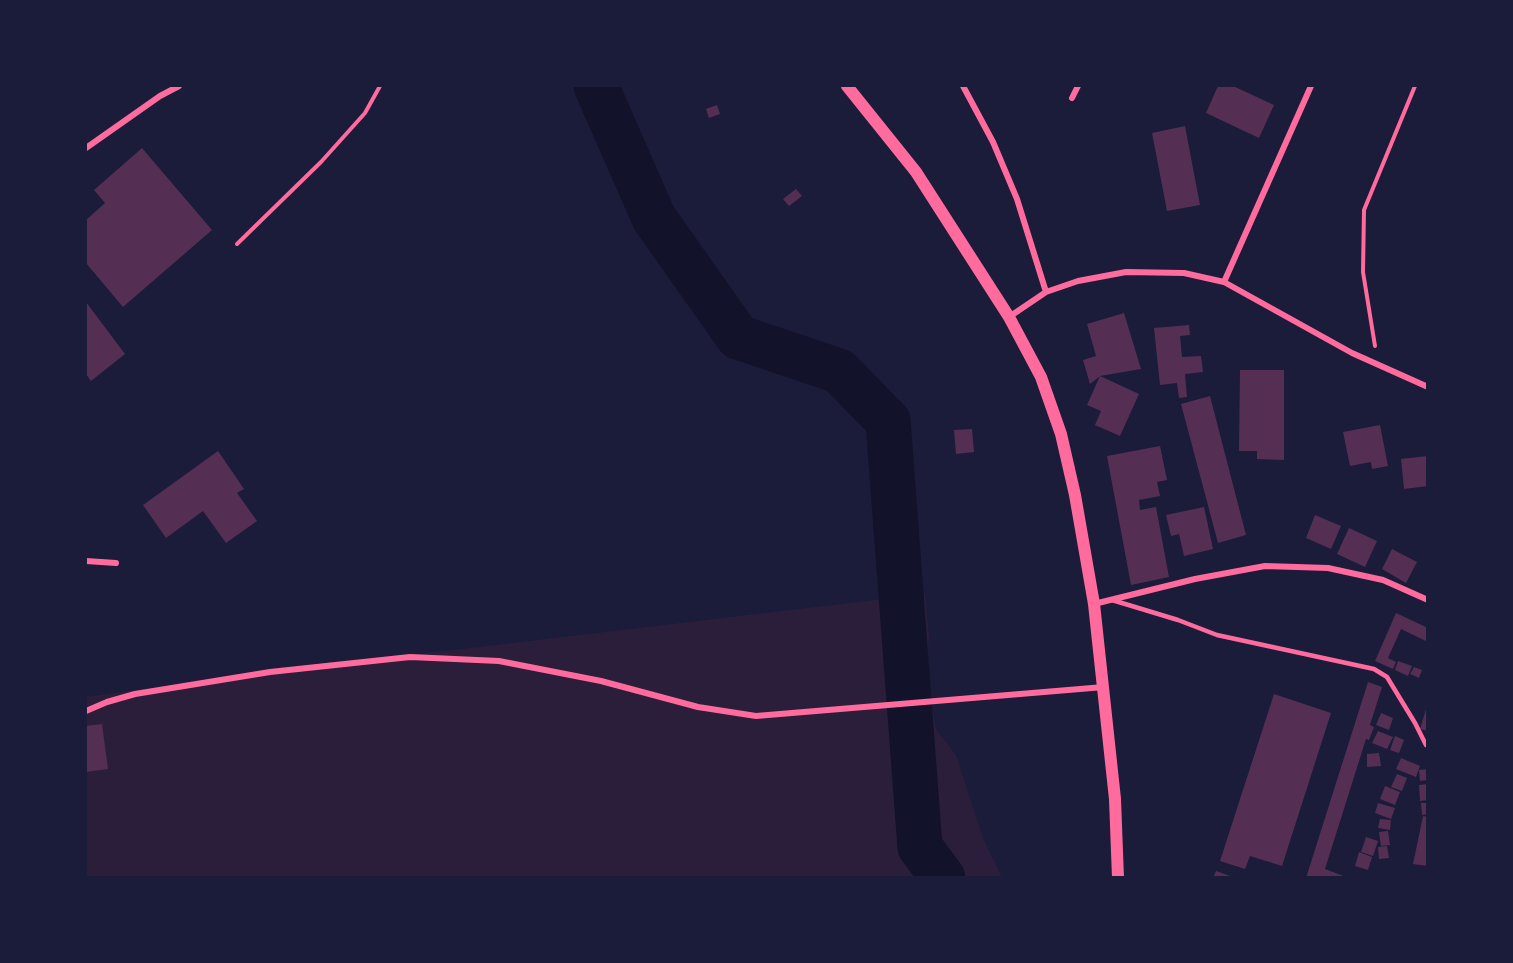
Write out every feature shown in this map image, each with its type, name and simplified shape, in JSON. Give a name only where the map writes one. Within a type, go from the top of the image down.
[{"type":"main road","points":[[847,86],[916,172],[1009,316],[1041,377],[1061,434],[1075,495],[1094,604],[1115,799],[1118,878]]},
{"type":"street","points":[[86,148],[160,96],[179,86]]},
{"type":"street","points":[[963,86],[993,142],[1013,190],[1046,292]]},
{"type":"street","points":[[1072,98],[1078,86]]},
{"type":"street","points":[[1224,282],[1311,86]]},
{"type":"street","points":[[1009,316],[1046,292],[1078,281],[1126,272],[1184,273],[1224,282],[1310,331],[1428,387]]},
{"type":"street","points":[[86,561],[116,563]]},
{"type":"street","points":[[1094,604],[1195,579],[1265,566],[1328,568],[1383,580],[1428,600]]},
{"type":"street","points":[[86,711],[106,702],[147,692],[270,672],[410,657],[499,661],[601,681],[698,707],[756,716],[1104,687]]},
{"type":"lane","points":[[1109,600],[1178,620],[1217,636],[1262,643],[1384,673],[1426,745]]},
{"type":"path","points":[[237,244],[343,138],[365,113],[380,86]]},
{"type":"path","points":[[1378,364],[1363,272],[1364,210],[1415,86]]},
{"type":"shaded area","points":[[925,594],[929,637],[926,673],[936,729],[956,755],[983,838],[1002,877],[86,878],[86,697],[251,674]]},
{"type":"building","points":[[1218,86],[1233,86],[1274,105],[1259,138],[1206,113]]},
{"type":"building","points":[[717,105],[720,114],[709,118],[706,109]]},
{"type":"building","points":[[1185,126],[1200,205],[1167,211],[1152,133]]},
{"type":"building","points":[[142,148],[212,230],[123,307],[86,263],[86,220],[105,203],[94,190]]},
{"type":"building","points":[[796,189],[802,196],[789,206],[783,199]]},
{"type":"building","points":[[86,302],[125,354],[91,381],[86,374]]},
{"type":"building","points":[[1124,313],[1141,369],[1100,376],[1090,384],[1083,360],[1096,356],[1087,324]]},
{"type":"building","points":[[1189,325],[1190,335],[1180,336],[1182,357],[1201,356],[1203,372],[1185,374],[1187,397],[1179,398],[1177,383],[1160,385],[1154,328]]},
{"type":"building","points":[[1240,370],[1284,370],[1284,460],[1257,459],[1257,451],[1239,451]]},
{"type":"building","points":[[1100,376],[1139,394],[1120,436],[1095,425],[1101,411],[1087,405]]},
{"type":"building","points":[[1210,396],[1246,535],[1218,543],[1181,404]]},
{"type":"building","points":[[1380,425],[1388,466],[1372,469],[1371,462],[1350,466],[1343,432]]},
{"type":"building","points":[[972,429],[974,452],[956,454],[954,430]]},
{"type":"building","points":[[1160,446],[1167,480],[1157,482],[1160,496],[1139,500],[1140,510],[1156,507],[1169,577],[1131,585],[1107,456]]},
{"type":"building","points":[[218,451],[244,489],[237,493],[257,521],[226,543],[203,511],[166,538],[143,505]]},
{"type":"building","points":[[1428,456],[1428,486],[1404,489],[1401,459]]},
{"type":"building","points":[[1204,507],[1213,549],[1184,556],[1179,534],[1171,536],[1166,515]]},
{"type":"building","points":[[1315,515],[1341,526],[1331,549],[1306,538]]},
{"type":"building","points":[[1349,528],[1377,541],[1365,567],[1337,554]]},
{"type":"building","points":[[1392,549],[1417,562],[1406,583],[1382,569]]},
{"type":"building","points":[[1396,613],[1428,628],[1428,642],[1401,629],[1388,658],[1396,662],[1393,669],[1375,661]]},
{"type":"building","points":[[1398,661],[1412,666],[1408,676],[1395,670]]},
{"type":"building","points":[[1414,667],[1422,670],[1419,678],[1410,674]]},
{"type":"building","points":[[1368,682],[1382,687],[1370,725],[1374,727],[1369,740],[1366,739],[1325,869],[1349,878],[1306,878]]},
{"type":"building","points":[[1274,694],[1331,713],[1282,866],[1250,856],[1245,869],[1220,861]]},
{"type":"building","points":[[1428,706],[1428,731],[1420,729]]},
{"type":"building","points":[[1381,713],[1393,718],[1389,730],[1376,725]]},
{"type":"building","points":[[102,724],[108,769],[86,772],[86,726]]},
{"type":"building","points":[[1378,731],[1393,737],[1387,749],[1372,743]]},
{"type":"building","points":[[1395,736],[1404,740],[1399,753],[1390,750]]},
{"type":"building","points":[[1379,753],[1381,766],[1367,767],[1367,754]]},
{"type":"building","points":[[1401,758],[1420,766],[1416,777],[1396,769]]},
{"type":"building","points":[[1428,769],[1428,780],[1420,781],[1419,770]]},
{"type":"building","points":[[1397,774],[1407,778],[1402,791],[1391,787]]},
{"type":"building","points":[[1428,784],[1428,800],[1420,801],[1419,785]]},
{"type":"building","points":[[1385,786],[1400,792],[1395,805],[1380,799]]},
{"type":"building","points":[[1378,803],[1395,808],[1391,819],[1375,813]]},
{"type":"building","points":[[1421,803],[1428,803],[1428,814],[1422,815]]},
{"type":"building","points":[[1423,816],[1428,817],[1428,866],[1413,864]]},
{"type":"building","points":[[1380,819],[1391,820],[1390,830],[1378,828]]},
{"type":"building","points":[[1388,831],[1390,845],[1381,846],[1379,832]]},
{"type":"building","points":[[1366,837],[1378,841],[1373,856],[1361,852]]},
{"type":"building","points":[[1387,846],[1389,858],[1379,859],[1378,847]]},
{"type":"building","points":[[1359,852],[1372,857],[1368,870],[1355,866]]},
{"type":"building","points":[[1216,871],[1233,877],[1233,878],[1213,878]]},
{"type":"waterway","points":[[596,86],[654,218],[738,337],[839,371],[888,421],[920,847],[943,878]]}]
